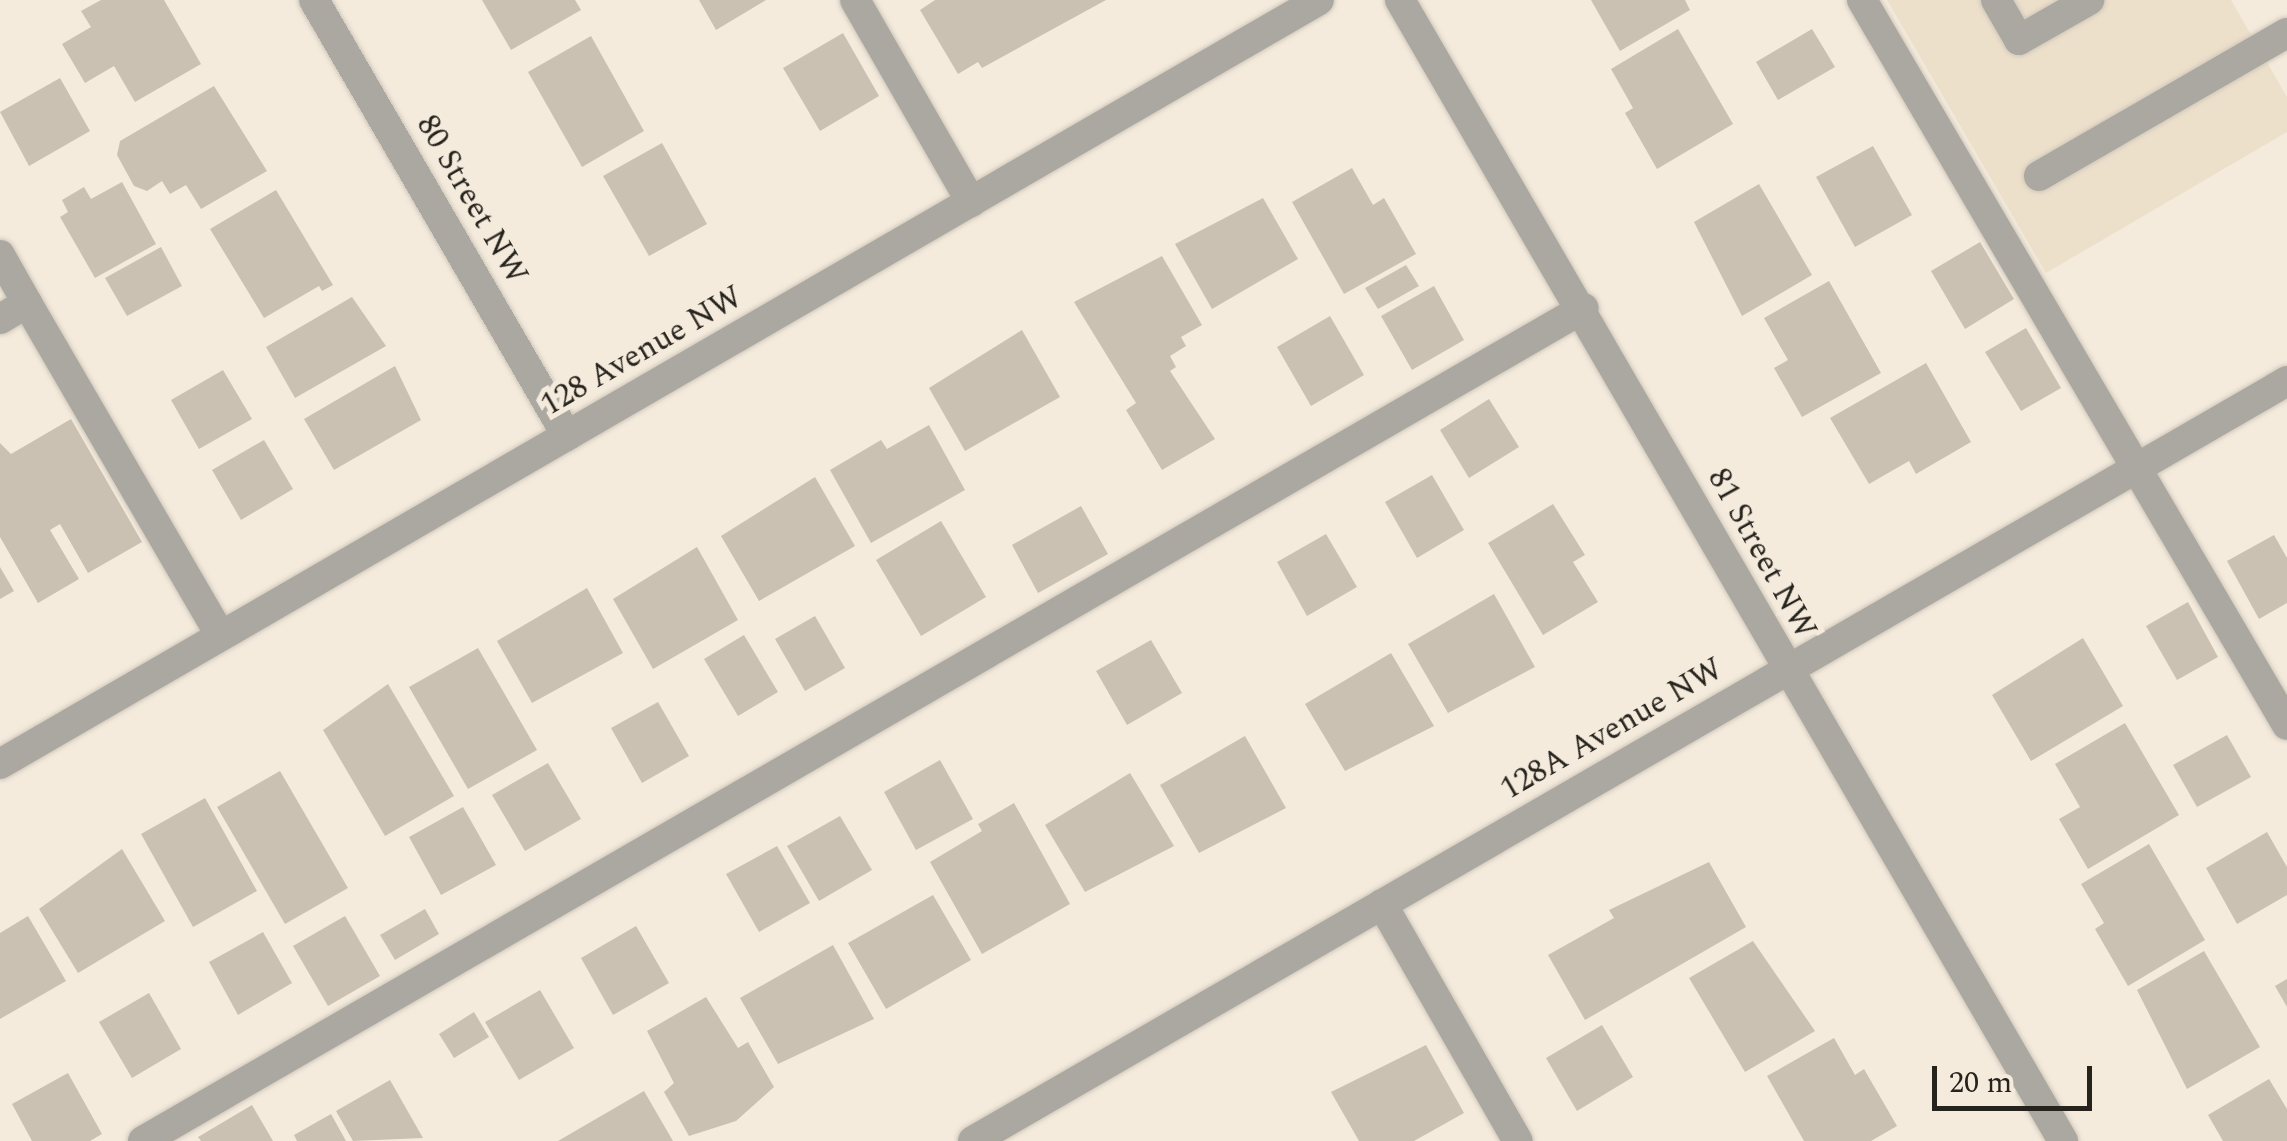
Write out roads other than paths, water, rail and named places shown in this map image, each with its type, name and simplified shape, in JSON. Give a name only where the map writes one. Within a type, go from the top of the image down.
[{"type":"street","name":"80 Street NW","points":[[314,0],[567,436]]},
{"type":"street","points":[[854,0],[971,202]]},
{"type":"street","name":"128 Avenue NW","points":[[0,764],[1318,0]]},
{"type":"street","name":"81 Street NW","points":[[1400,0],[1584,308],[1786,670],[2063,1141]]},
{"type":"street","points":[[1862,0],[2287,725]]},
{"type":"street","points":[[1996,0],[2019,40],[2089,0]]},
{"type":"street","points":[[2038,176],[2287,33]]},
{"type":"street","points":[[0,255],[221,636]]},
{"type":"street","points":[[0,319],[27,304]]},
{"type":"street","points":[[143,1141],[1584,308]]},
{"type":"street","name":"128A Avenue NW","points":[[973,1141],[2287,381]]},
{"type":"street","points":[[1382,904],[1518,1141]]}]
